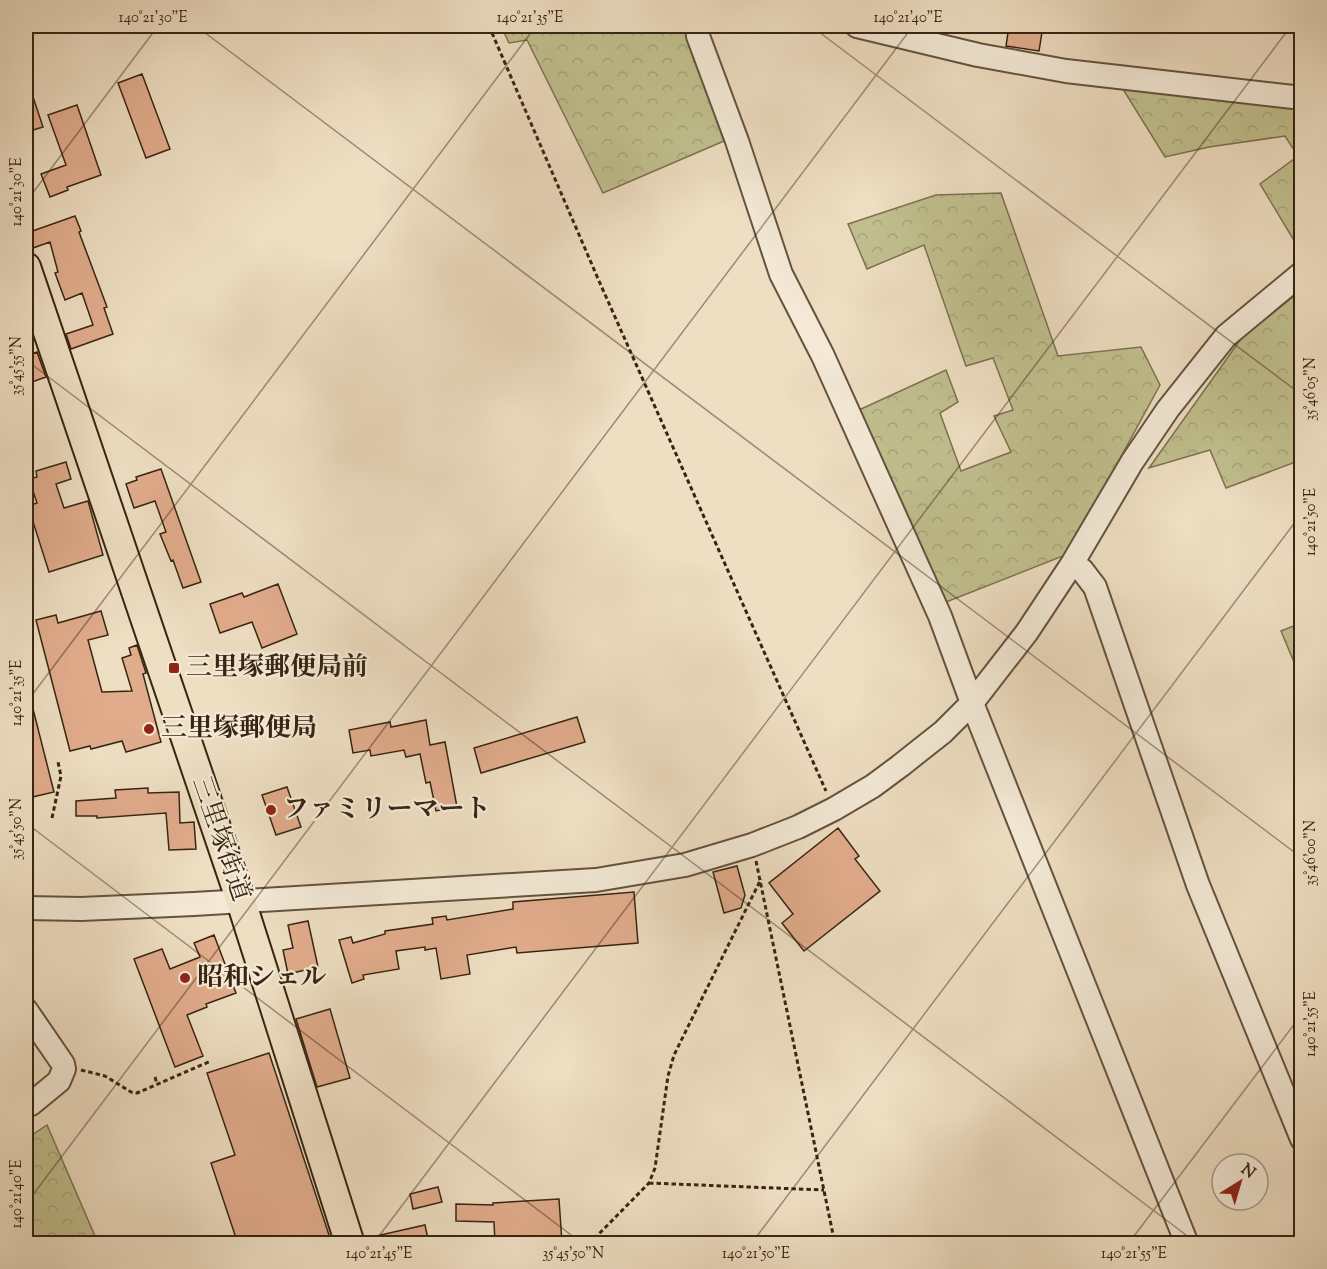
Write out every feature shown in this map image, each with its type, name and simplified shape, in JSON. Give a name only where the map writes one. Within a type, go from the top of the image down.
[{"type":"main road","name":"三里塚街道","points":[[26,267],[241,901],[350,1244]]},
{"type":"street","points":[[697,26],[698,36],[737,141],[781,274],[823,356],[940,616],[972,703],[1187,1244]]},
{"type":"street","points":[[857,26],[978,56],[1066,71],[1302,98]]},
{"type":"street","points":[[26,908],[81,909],[596,880],[685,865],[752,845],[798,827],[873,786],[943,732],[972,703],[1027,632],[1072,564],[1132,462],[1167,409],[1206,358],[1226,336],[1302,273]]},
{"type":"street","points":[[1072,564],[1082,570],[1095,587],[1198,885],[1302,1139]]},
{"type":"street","points":[[26,1010],[63,1064],[64,1069],[59,1081],[31,1104],[26,1105]]},
{"type":"path","points":[[489,26],[599,281],[834,809]]},
{"type":"path","points":[[52,818],[61,776],[58,762]]},
{"type":"path","points":[[752,845],[761,879],[835,1244]]},
{"type":"path","points":[[588,1244],[649,1183],[655,1168],[668,1076],[674,1055],[761,879]]},
{"type":"path","points":[[64,1069],[105,1076],[131,1092],[137,1093],[211,1061]]},
{"type":"path","points":[[155,1077],[158,1084]]},
{"type":"path","points":[[649,1183],[824,1190]]},
{"type":"green space","points":[[501,26],[670,26],[686,33],[724,141],[603,193],[527,40],[509,43]]},
{"type":"green space","points":[[1121,86],[1301,107],[1301,252],[1260,184],[1298,156],[1285,136],[1209,147],[1165,157]]},
{"type":"green space","points":[[1001,193],[1058,356],[1141,347],[1160,385],[1068,554],[941,604],[859,410],[946,370],[958,402],[940,413],[961,471],[1011,452],[994,416],[1013,410],[993,358],[966,366],[924,245],[867,269],[848,224],[936,195]]},
{"type":"green space","points":[[1298,293],[1302,299],[1301,460],[1226,488],[1210,450],[1149,468],[1243,336]]},
{"type":"green space","points":[[1301,623],[1301,679],[1281,631]]},
{"type":"green space","points":[[47,1125],[98,1243],[26,1243],[26,1139]]},
{"type":"building","points":[[1009,26],[1043,26],[1039,51],[1006,46]]},
{"type":"building","points":[[142,74],[170,149],[146,158],[118,83]]},
{"type":"building","points":[[26,82],[28,82],[43,127],[30,131],[26,120]]},
{"type":"building","points":[[77,105],[101,175],[67,187],[68,190],[50,197],[41,174],[66,165],[48,115]]},
{"type":"building","points":[[75,216],[107,307],[104,308],[113,334],[71,349],[66,334],[93,325],[82,293],[65,300],[55,273],[58,272],[50,242],[33,248],[27,233]]},
{"type":"building","points":[[37,352],[46,377],[29,383],[26,356]]},
{"type":"building","points":[[66,462],[71,479],[56,484],[64,508],[88,501],[103,555],[49,572],[28,506],[37,503],[29,479],[37,477],[36,471]]},
{"type":"building","points":[[161,469],[201,582],[183,588],[160,534],[166,532],[155,501],[134,508],[126,484],[137,480],[136,477]]},
{"type":"building","points":[[278,584],[297,634],[262,648],[252,622],[220,633],[210,604],[242,593],[244,597]]},
{"type":"building","points":[[101,611],[108,635],[88,640],[102,692],[132,691],[122,658],[131,655],[129,648],[137,645],[146,673],[143,674],[161,742],[126,752],[122,741],[91,749],[90,746],[70,751],[36,620],[56,615],[58,623]]},
{"type":"building","points":[[30,697],[54,792],[28,798],[26,698]]},
{"type":"building","points":[[577,717],[585,742],[481,773],[474,748]]},
{"type":"building","points":[[426,720],[430,745],[445,742],[457,807],[436,811],[430,782],[426,783],[420,754],[406,757],[404,750],[371,756],[370,750],[353,753],[349,730],[390,722],[391,727]]},
{"type":"building","points":[[287,787],[301,827],[276,835],[262,795]]},
{"type":"building","points":[[148,788],[148,793],[179,792],[180,823],[194,822],[196,849],[169,850],[166,813],[97,818],[97,816],[76,816],[76,801],[116,798],[115,790]]},
{"type":"building","points":[[838,828],[859,856],[855,859],[880,891],[804,951],[782,923],[793,914],[769,883]]},
{"type":"building","points":[[737,866],[745,895],[741,908],[724,913],[713,872]]},
{"type":"building","points":[[634,892],[638,943],[517,953],[516,947],[467,955],[470,974],[441,979],[436,948],[425,950],[425,947],[396,951],[399,969],[363,975],[364,979],[352,983],[339,940],[351,937],[353,943],[385,934],[385,931],[433,924],[432,918],[446,916],[447,920],[513,909],[513,902]]},
{"type":"building","points":[[308,921],[318,967],[288,974],[283,950],[293,948],[288,925]]},
{"type":"building","points":[[214,935],[236,993],[206,1004],[207,1007],[187,1015],[203,1056],[175,1067],[134,959],[162,949],[170,969],[200,957],[194,943]]},
{"type":"building","points":[[330,1009],[350,1078],[317,1087],[296,1019]]},
{"type":"building","points":[[269,1053],[332,1244],[238,1244],[211,1163],[235,1155],[207,1073]]},
{"type":"building","points":[[438,1187],[442,1202],[413,1209],[410,1194]]},
{"type":"building","points":[[559,1199],[562,1243],[495,1244],[494,1222],[456,1221],[456,1204],[493,1205],[493,1203]]},
{"type":"building","points":[[425,1225],[429,1244],[368,1244],[367,1238]]},
{"type":"place","name":"三里塚郵便局前","points":[[174,668]]},
{"type":"place","name":"三里塚郵便局","points":[[149,729]]},
{"type":"place","name":"ファミリーマート","points":[[271,810]]},
{"type":"place","name":"昭和シェル","points":[[185,978]]}]
